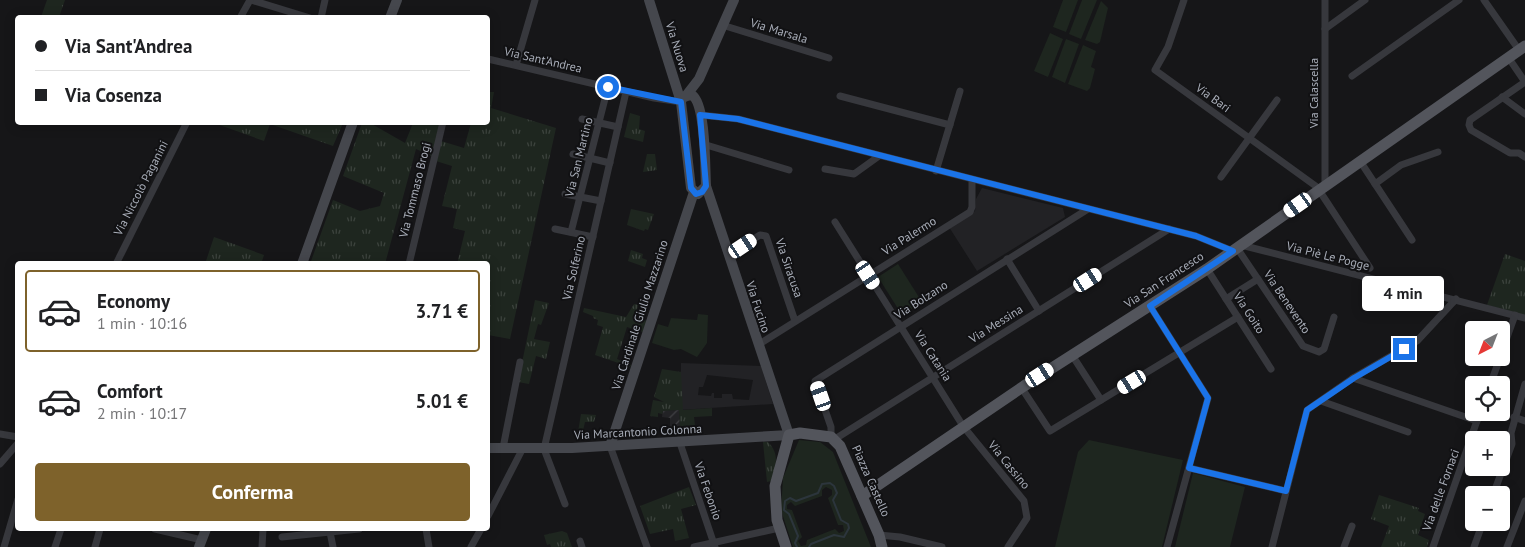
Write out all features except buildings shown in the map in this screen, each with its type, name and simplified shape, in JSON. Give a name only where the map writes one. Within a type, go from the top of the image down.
[{"type":"main road","name":"Via San Francesco","points":[[862,496],[1072,354],[1207,269],[1522,48]]},
{"type":"main road","points":[[786,547],[779,528],[775,486],[789,435],[800,433],[833,438]]},
{"type":"main road","name":"Piazza Castello","points":[[833,438],[846,458],[881,541]]},
{"type":"street","points":[[242,15],[250,0],[300,15]]},
{"type":"street","points":[[322,15],[326,0]]},
{"type":"street","points":[[391,15],[397,0]]},
{"type":"street","points":[[516,65],[535,0]]},
{"type":"street","name":"Via Nuova","points":[[649,0],[683,99],[691,188],[694,192]]},
{"type":"street","points":[[683,99],[699,79],[734,0]]},
{"type":"street","name":"Via Bari","points":[[1184,0],[1168,47],[1155,70],[1250,139],[1322,188]]},
{"type":"street","name":"Via Calascella","points":[[1322,188],[1325,0]]},
{"type":"street","points":[[1325,29],[1365,0]]},
{"type":"street","points":[[1352,76],[1459,0]]},
{"type":"street","points":[[1484,0],[1522,48]]},
{"type":"street","name":"Via Marsala","points":[[722,25],[829,58]]},
{"type":"street","points":[[1508,58],[1525,82],[1470,120],[1469,125],[1471,130],[1510,153],[1519,153],[1525,157]]},
{"type":"street","name":"Via Sant'Andrea","points":[[490,59],[626,92],[683,99]]},
{"type":"street","name":"Via Fucino","points":[[699,79],[698,104],[706,186],[789,435]]},
{"type":"street","name":"Via San Martino","points":[[571,232],[608,87]]},
{"type":"street","points":[[936,171],[960,91]]},
{"type":"street","name":"Via Solferino","points":[[544,449],[626,92]]},
{"type":"street","points":[[683,99],[694,96],[698,104]]},
{"type":"street","points":[[840,96],[950,125]]},
{"type":"street","points":[[1502,97],[1525,114]]},
{"type":"street","points":[[1221,178],[1277,100]]},
{"type":"street","name":"Via Piè Le Pogge","points":[[700,115],[738,119],[1237,248],[1456,299],[1525,318]]},
{"type":"street","points":[[582,119],[618,127]]},
{"type":"street","name":"Via Niccolò Paganini","points":[[118,261],[186,125]]},
{"type":"street","points":[[303,261],[352,125]]},
{"type":"street","name":"Via Tommaso Brogi","points":[[410,261],[443,125]]},
{"type":"street","points":[[703,144],[789,170]]},
{"type":"street","points":[[1374,184],[1401,165],[1438,152]]},
{"type":"street","points":[[573,154],[610,163]]},
{"type":"street","points":[[825,169],[854,174],[879,156]]},
{"type":"street","points":[[1360,162],[1412,240]]},
{"type":"street","name":"Via Palermo","points":[[758,345],[970,212],[972,207],[972,180]]},
{"type":"street","points":[[694,192],[700,194],[706,186]]},
{"type":"street","points":[[1322,188],[1370,268]]},
{"type":"street","name":"Via Cardinale Giulio Mazzarino","points":[[610,446],[694,192]]},
{"type":"street","points":[[565,194],[601,201]]},
{"type":"street","name":"Via Bolzano","points":[[833,438],[816,381],[1088,209]]},
{"type":"street","name":"Via Catania","points":[[835,222],[963,426]]},
{"type":"street","points":[[555,229],[593,237]]},
{"type":"street","name":"Via Messina","points":[[833,438],[1169,230]]},
{"type":"street","name":"Via Siracusa","points":[[728,255],[760,234],[766,236],[795,322]]},
{"type":"street","name":"Via Benevento","points":[[1237,248],[1303,346],[1319,352],[1324,349],[1334,317]]},
{"type":"street","points":[[1007,259],[1039,311]]},
{"type":"street","name":"Via Goito","points":[[1207,269],[1271,369]]},
{"type":"street","points":[[1226,298],[1258,279]]},
{"type":"street","points":[[1272,547],[1305,414],[1310,407],[1416,341],[1456,299]]},
{"type":"street","points":[[1150,306],[1208,398],[1168,547]]},
{"type":"street","points":[[1510,329],[1515,315]]},
{"type":"street","points":[[1022,387],[1050,431],[1238,317]]},
{"type":"street","points":[[1072,354],[1100,400]]},
{"type":"street","points":[[503,448],[520,362]]},
{"type":"street","points":[[1354,378],[1465,416]]},
{"type":"street","points":[[1496,486],[1512,444],[1510,433],[1525,384]]},
{"type":"street","points":[[1321,401],[1408,432]]},
{"type":"street","points":[[1514,417],[1525,421]]},
{"type":"street","name":"Via delle Fornaci","points":[[1433,547],[1478,421]]},
{"type":"street","name":"Via Cassino","points":[[963,426],[1024,501],[1027,518],[1008,547]]},
{"type":"street","points":[[0,434],[15,436]]},
{"type":"street","name":"Via Marcantonio Colonna","points":[[490,448],[544,449],[680,443],[789,435]]},
{"type":"street","name":"Via Febonio","points":[[680,443],[714,545]]},
{"type":"street","points":[[0,464],[15,446]]},
{"type":"street","points":[[610,446],[647,547]]},
{"type":"street","points":[[490,512],[524,448]]},
{"type":"street","points":[[544,449],[565,504]]},
{"type":"street","points":[[1189,468],[1286,491]]},
{"type":"street","points":[[1507,547],[1525,501]]},
{"type":"street","points":[[4,547],[15,509]]},
{"type":"street","points":[[1344,547],[1352,526]]},
{"type":"street","points":[[694,547],[714,545],[779,528]]},
{"type":"street","points":[[55,547],[60,531]]},
{"type":"street","points":[[95,547],[99,531]]},
{"type":"street","points":[[161,531],[200,544],[205,531]]},
{"type":"street","points":[[262,547],[263,531]]},
{"type":"street","points":[[282,537],[340,531]]},
{"type":"street","points":[[426,531],[429,547]]},
{"type":"street","points":[[471,547],[480,531]]},
{"type":"street","points":[[1475,547],[1480,531]]},
{"type":"street","points":[[330,532],[333,547]]},
{"type":"street","points":[[881,541],[900,537],[942,547]]},
{"type":"shaded area","points":[[982,188],[1063,208],[1065,217],[977,271],[949,227],[975,211],[976,199]]},
{"type":"shaded area","points":[[681,363],[761,366],[773,404],[664,411],[681,371]],"holes":[[[707,375],[753,380],[749,400],[733,399],[732,394],[722,394],[722,398],[714,398],[714,393],[711,396],[698,395],[699,387],[703,387]]]},
{"type":"shaded area","points":[[679,410],[680,426],[670,427],[670,418],[662,417],[663,411]]},
{"type":"green space","points":[[47,0],[65,0],[60,15],[42,15]]},
{"type":"green space","points":[[1063,0],[1078,0],[1066,32],[1053,27]]},
{"type":"green space","points":[[1082,0],[1097,0],[1081,39],[1069,34]]},
{"type":"green space","points":[[1101,1],[1108,8],[1100,42],[1097,44],[1085,40]]},
{"type":"green space","points":[[1050,33],[1063,39],[1048,77],[1034,71]]},
{"type":"green space","points":[[1066,39],[1079,44],[1065,83],[1052,77]]},
{"type":"green space","points":[[1083,45],[1096,51],[1091,67],[1095,69],[1090,88],[1087,91],[1068,84]]},
{"type":"green space","points":[[490,92],[494,92],[491,108],[556,128],[510,339],[490,335],[490,261],[458,261],[465,231],[453,228],[457,209],[442,206],[452,166],[436,161],[441,141],[464,148],[470,125],[490,125]]},
{"type":"green space","points":[[630,113],[640,116],[639,129],[645,131],[643,142],[624,137]]},
{"type":"green space","points":[[220,125],[270,125],[264,141]]},
{"type":"green space","points":[[273,125],[342,125],[333,146]]},
{"type":"green space","points":[[361,125],[374,125],[405,143],[412,125],[440,125],[432,156],[416,149],[386,261],[311,261],[333,200],[360,211],[380,206],[384,193],[343,176]]},
{"type":"green space","points":[[647,154],[655,154],[657,170],[643,172]]},
{"type":"green space","points":[[631,209],[654,214],[648,230],[645,229],[644,231],[627,225]]},
{"type":"green space","points":[[214,237],[264,255],[262,261],[206,261]]},
{"type":"green space","points":[[631,250],[643,254],[642,258],[647,260],[645,267],[628,261]]},
{"type":"green space","points":[[1505,254],[1525,261],[1525,315],[1487,305]]},
{"type":"green space","points":[[898,264],[922,302],[902,315],[878,277]]},
{"type":"green space","points":[[535,300],[549,303],[541,325],[538,324],[534,339],[550,342],[546,359],[536,356],[529,384],[518,382]]},
{"type":"green space","points":[[634,304],[638,305],[635,317],[647,321],[643,332],[627,327],[617,359],[631,365],[630,367],[595,355],[603,327],[597,325],[598,320],[593,318],[593,316],[583,312],[584,308],[626,317]]},
{"type":"green space","points":[[698,314],[708,315],[707,343],[697,357],[681,349],[674,350],[652,343],[658,324],[668,327],[671,318],[697,320]]},
{"type":"green space","points":[[662,369],[681,372],[683,410],[712,408],[712,416],[694,417],[696,434],[675,436],[675,427],[680,426],[679,410],[663,411],[662,414],[658,413],[658,417],[650,416],[653,400],[664,402],[654,397]]},
{"type":"green space","points":[[581,414],[596,415],[594,422],[585,422],[581,439],[577,438]]},
{"type":"green space","points":[[799,440],[820,442],[833,452],[871,547],[793,547],[781,510],[783,478]],"holes":[[[826,487],[832,490],[832,495],[828,498],[838,525],[843,525],[844,531],[839,533],[835,529],[807,540],[806,545],[801,546],[798,541],[802,537],[792,510],[787,509],[787,505],[791,502],[795,506],[822,496],[822,490]]]},
{"type":"green space","points":[[1089,440],[1183,460],[1162,547],[1055,547],[1078,452]]},
{"type":"green space","points":[[763,442],[768,442],[776,456],[773,476],[771,481],[767,482]]},
{"type":"green space","points":[[1193,473],[1245,487],[1230,547],[1175,547]]},
{"type":"green space","points":[[689,487],[696,505],[681,509],[689,538],[675,541],[673,529],[650,534],[640,506]]},
{"type":"green space","points":[[1379,495],[1419,508],[1418,511],[1425,514],[1418,535],[1429,540],[1427,547],[1381,547],[1389,526],[1371,519]]},
{"type":"green space","points":[[562,531],[567,533],[572,547],[551,547],[550,544],[547,545],[544,535]]},
{"type":"waterway","points":[[797,547],[795,543],[798,536],[789,514],[784,510],[785,501],[790,498],[796,501],[818,493],[822,484],[830,483],[834,486],[837,493],[833,500],[841,520],[848,524],[849,528],[844,537],[834,535],[811,544],[809,547]]},
{"type":"route","points":[[608,87],[681,102],[680,111],[691,188],[696,194],[705,190],[706,186],[700,115],[738,119],[1196,236],[1233,251],[1150,306],[1208,398],[1189,468],[1286,491],[1301,426],[1307,410],[1354,378],[1404,349]]}]
